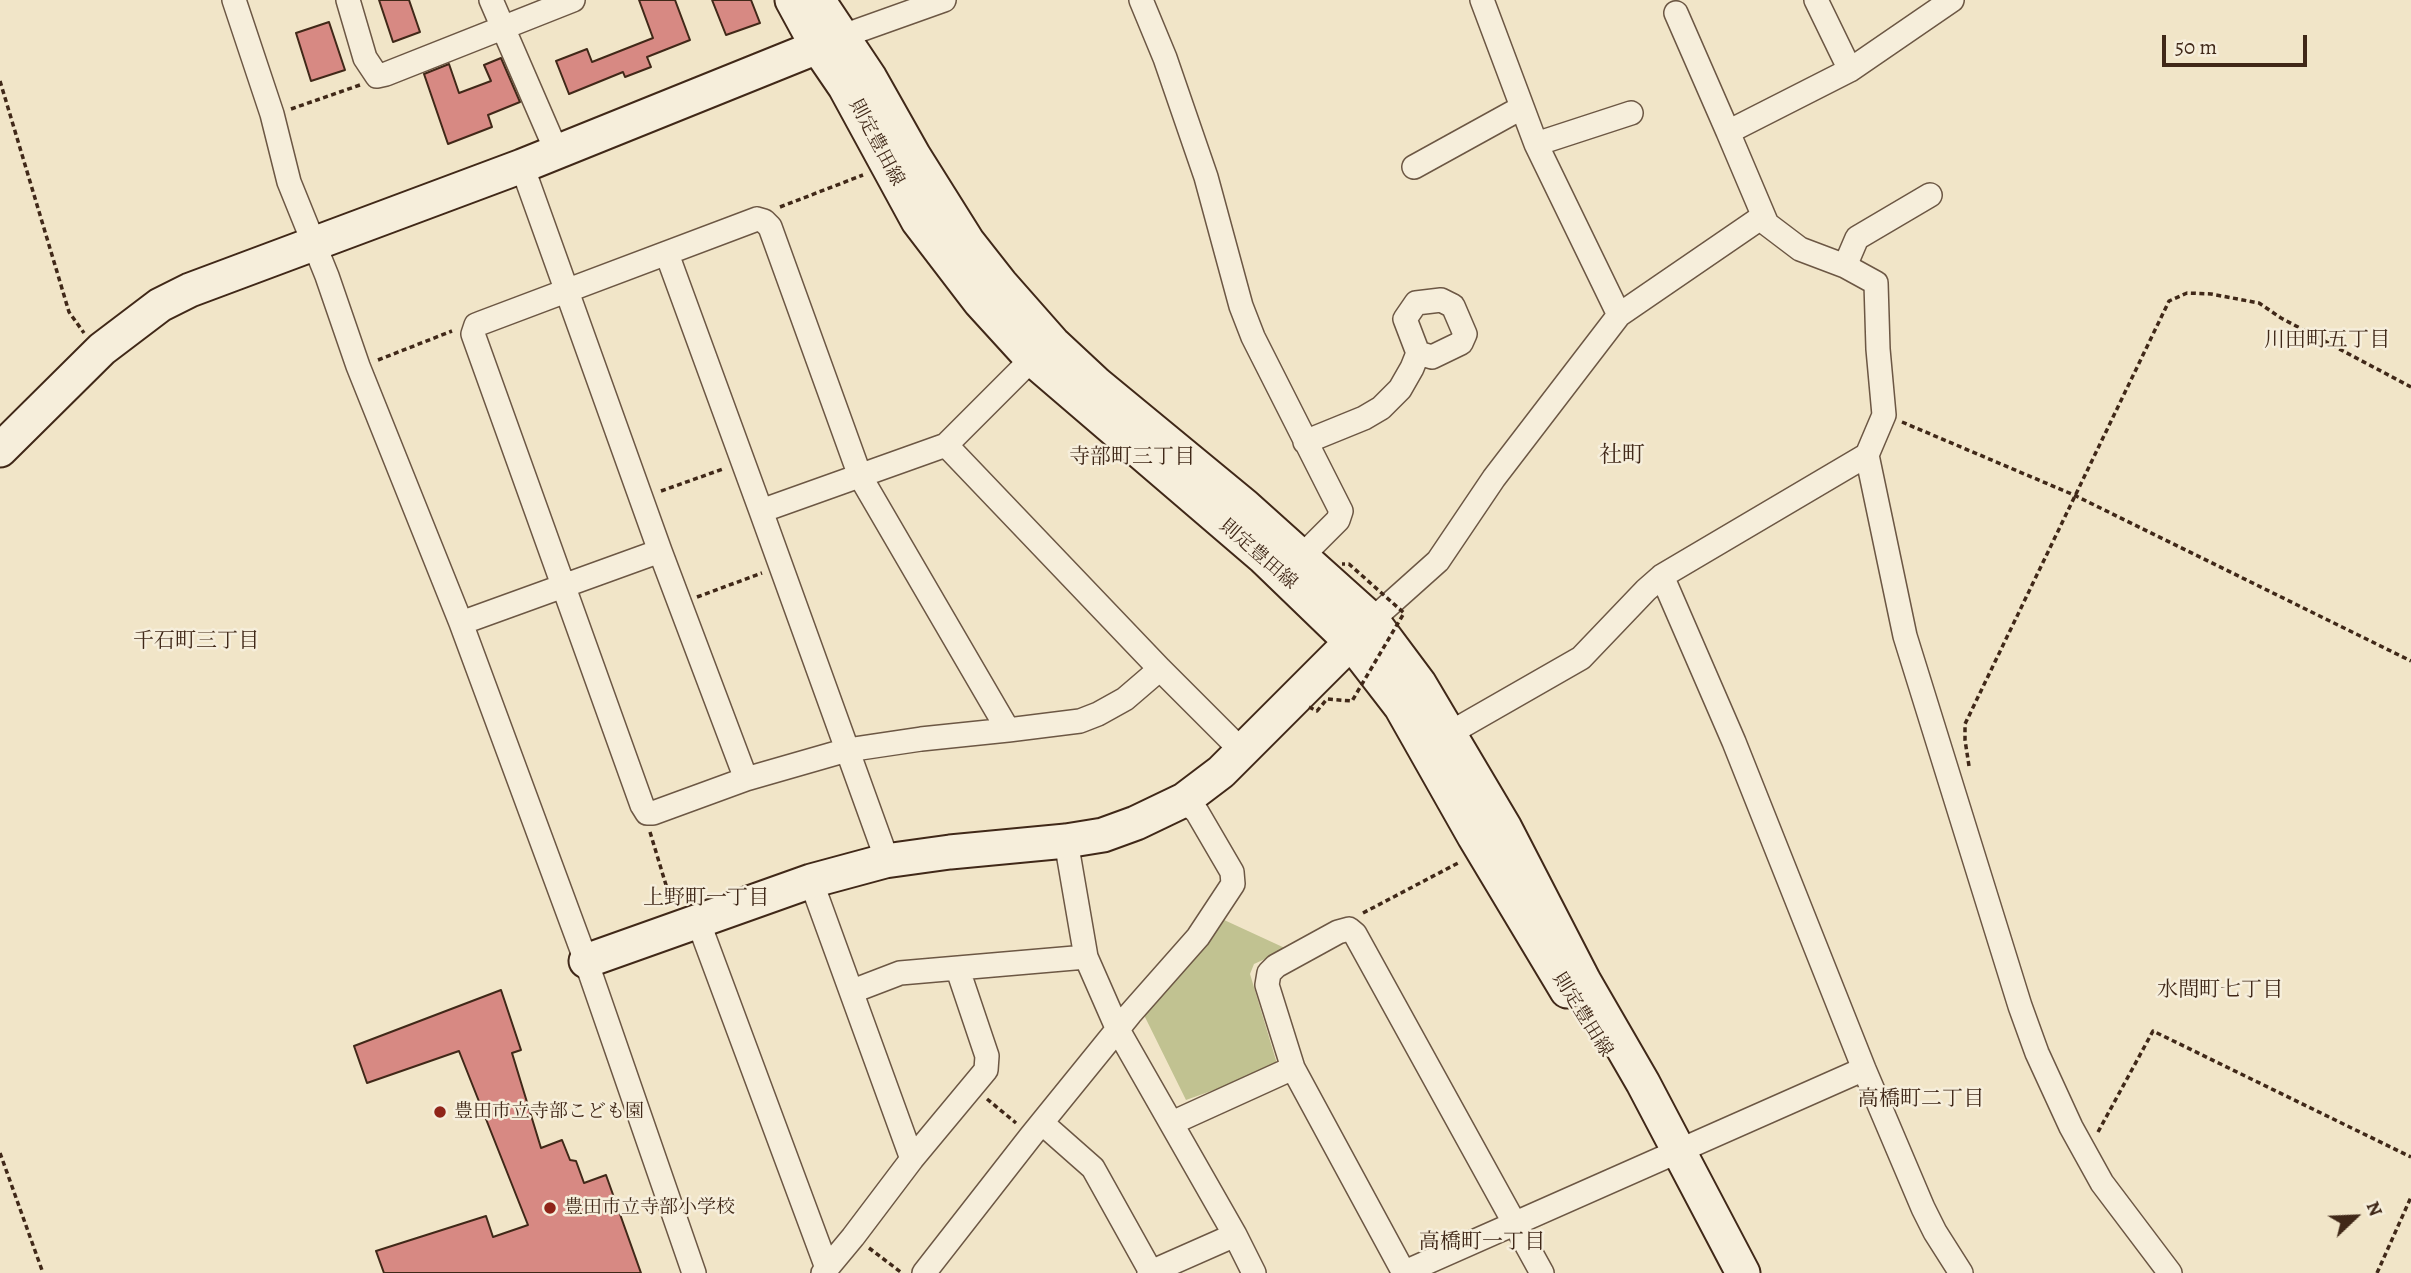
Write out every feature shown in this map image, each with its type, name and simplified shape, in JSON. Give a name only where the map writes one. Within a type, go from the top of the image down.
[{"type":"main road","name":"則定豊田線","points":[[792,0],[830,41],[870,78],[914,156],[968,242],[1009,294],[1053,343],[1097,384],[1302,556],[1361,631],[1401,707],[1501,881],[1615,1067],[1649,1118],[1677,1151]]},
{"type":"main road","name":"則定豊田線","points":[[818,0],[845,87],[918,221],[980,302],[1032,359],[1263,557],[1361,631],[1419,683],[1505,828],[1584,981],[1643,1083],[1743,1273]]},
{"type":"main road","points":[[0,450],[102,349],[160,305],[190,290],[522,166],[830,41]]},
{"type":"main road","points":[[586,961],[686,916],[885,861],[1066,841],[1116,831],[1184,800],[1221,772],[1361,631]]},
{"type":"street","points":[[234,0],[272,114],[289,182],[358,366],[461,623],[586,961],[694,1273]]},
{"type":"street","points":[[348,0],[365,58],[377,76],[573,0]]},
{"type":"street","points":[[491,0],[556,150]]},
{"type":"street","points":[[830,41],[944,0]]},
{"type":"street","points":[[1141,0],[1166,58],[1206,177],[1241,306],[1253,337],[1341,511],[1338,520],[1302,556]]},
{"type":"street","points":[[1482,0],[1536,144],[1619,315]]},
{"type":"street","points":[[1816,0],[1850,70]]},
{"type":"street","points":[[1728,132],[1850,70],[1951,0]]},
{"type":"street","points":[[1676,13],[1767,224],[1800,249],[1845,266],[1876,283],[1884,415],[1867,455],[1905,636],[2033,1041],[2071,1127],[2102,1183],[2170,1273]]},
{"type":"street","points":[[1414,167],[1521,107]]},
{"type":"street","points":[[1536,144],[1631,113]]},
{"type":"street","points":[[522,166],[660,551],[746,779]]},
{"type":"street","points":[[1845,266],[1857,238],[1930,195]]},
{"type":"street","points":[[1361,631],[1438,561],[1494,478],[1619,315],[1762,217]]},
{"type":"street","points":[[1008,730],[860,476],[770,227],[764,220],[757,219],[481,323],[475,329],[474,341],[647,813],[746,779],[847,750],[920,739],[1008,730],[1080,721],[1125,699],[1160,669]]},
{"type":"street","points":[[667,254],[882,846],[885,861]]},
{"type":"street","points":[[1305,442],[1364,418],[1381,408],[1399,390],[1418,353]]},
{"type":"street","points":[[761,511],[946,445],[1032,359]]},
{"type":"street","points":[[946,445],[1242,751]]},
{"type":"street","points":[[1450,733],[1581,658],[1662,576],[1867,455]]},
{"type":"street","points":[[461,623],[660,551]]},
{"type":"street","points":[[1662,576],[1734,742],[1864,1069],[1923,1208],[1961,1273]]},
{"type":"street","points":[[924,1273],[1037,1129],[1198,936],[1233,884],[1232,872],[1197,813],[1184,800]]},
{"type":"street","points":[[1066,841],[1086,957],[1118,1030],[1254,1273]]},
{"type":"street","points":[[811,881],[912,1159]]},
{"type":"street","points":[[686,916],[825,1270],[986,1070],[988,1056],[958,970]]},
{"type":"street","points":[[1542,1273],[1514,1224],[1354,934],[1349,929],[1338,932],[1276,966],[1269,973],[1267,985],[1293,1068],[1403,1273],[1514,1224],[1677,1151],[1864,1069]]},
{"type":"street","points":[[853,991],[901,973],[1086,957]]},
{"type":"street","points":[[1172,1123],[1293,1068]]},
{"type":"street","points":[[1037,1129],[1093,1168],[1150,1272],[1235,1235]]},
{"type":"path","points":[[285,111],[367,83],[377,76]]},
{"type":"path","points":[[0,80],[69,312],[80,329],[102,349]]},
{"type":"path","points":[[764,220],[772,211],[863,175]]},
{"type":"path","points":[[1972,777],[1965,724],[2169,301],[2187,293],[2211,293],[2259,303],[2281,318],[2411,387]]},
{"type":"path","points":[[371,363],[462,328],[475,329]]},
{"type":"path","points":[[1884,415],[2074,495],[2411,661]]},
{"type":"path","points":[[643,498],[741,462]]},
{"type":"path","points":[[1309,707],[1317,711],[1327,699],[1352,701],[1404,613],[1349,564],[1342,564]]},
{"type":"path","points":[[681,602],[781,566]]},
{"type":"path","points":[[647,813],[648,824],[686,916]]},
{"type":"path","points":[[1349,929],[1356,917],[1460,862]]},
{"type":"path","points":[[2091,1130],[2096,1135],[2153,1031],[2411,1157]]},
{"type":"path","points":[[972,1086],[1037,1129]]},
{"type":"path","points":[[0,1153],[43,1273]]},
{"type":"path","points":[[2377,1273],[2411,1197]]},
{"type":"path","points":[[853,1237],[902,1273]]},
{"type":"green space","points":[[1222,919],[1287,949],[1254,964],[1250,974],[1278,1067],[1186,1100],[1143,1013]]},
{"type":"building","points":[[379,0],[409,0],[420,32],[393,42]]},
{"type":"building","points":[[639,0],[675,0],[690,40],[647,57],[651,67],[625,77],[623,72],[569,94],[556,61],[587,49],[592,62],[653,38]]},
{"type":"building","points":[[712,0],[751,0],[760,23],[726,35]]},
{"type":"building","points":[[329,22],[345,70],[311,81],[296,33]]},
{"type":"building","points":[[501,58],[520,102],[488,115],[492,127],[448,144],[424,74],[449,64],[459,93],[491,81],[484,65]]},
{"type":"building","points":[[501,990],[521,1050],[512,1053],[541,1148],[562,1140],[570,1160],[576,1161],[584,1183],[606,1175],[641,1273],[384,1273],[376,1251],[486,1216],[493,1237],[528,1225],[459,1051],[367,1083],[354,1046]]},
{"type":"place","name":"豊田市立寺部こども園","points":[[440,1112]]},
{"type":"place","name":"豊田市立寺部小学校","points":[[550,1208]]},
{"type":"district","name":"川田町五丁目","points":[[2327,341]]},
{"type":"district","name":"社町","points":[[1622,456]]},
{"type":"district","name":"寺部町三丁目","points":[[1132,458]]},
{"type":"district","name":"千石町三丁目","points":[[196,642]]},
{"type":"district","name":"上野町一丁目","points":[[706,899]]},
{"type":"district","name":"水間町七丁目","points":[[2220,991]]},
{"type":"district","name":"高橋町二丁目","points":[[1921,1100]]},
{"type":"district","name":"高橋町一丁目","points":[[1482,1243]]}]
